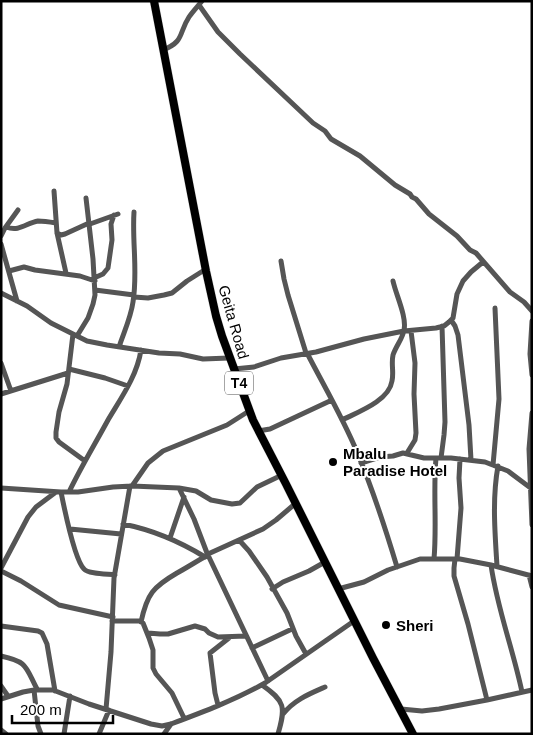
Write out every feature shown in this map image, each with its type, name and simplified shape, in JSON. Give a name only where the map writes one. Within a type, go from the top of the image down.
[{"type":"highway","name":"Geita Road","points":[[154,1],[216,316],[234,370],[258,431],[401,710],[410,732]]},
{"type":"street","points":[[163,50],[173,46],[179,40],[184,26],[201,3],[218,32],[313,123],[416,199],[429,214],[457,236],[470,250],[476,253],[510,292],[524,302],[532,311]]},
{"type":"street","points":[[54,191],[57,234],[66,273]]},
{"type":"street","points":[[85,461],[56,438],[57,424],[75,335],[88,318],[94,304],[95,290],[90,223],[86,198]]},
{"type":"street","points":[[1,236],[18,210]]},
{"type":"street","points":[[119,347],[131,312],[134,296],[136,275],[134,212]]},
{"type":"street","points":[[9,271],[24,267],[66,273],[94,280],[108,268],[112,240],[111,224],[116,214],[65,234],[57,234]]},
{"type":"street","points":[[6,227],[14,229],[37,221],[56,223]]},
{"type":"street","points":[[1,244],[17,301]]},
{"type":"street","points":[[281,261],[288,296],[307,353],[342,420],[361,463],[382,517],[397,567]]},
{"type":"street","points":[[234,370],[254,367],[281,358],[316,352],[364,339],[442,326],[452,318],[457,294],[463,281],[483,262]]},
{"type":"street","points":[[95,290],[148,298],[164,295],[172,293],[206,269]]},
{"type":"street","points":[[393,281],[415,362],[416,433],[415,440],[407,453]]},
{"type":"street","points":[[1,293],[27,306],[50,323],[88,341],[203,358],[230,358]]},
{"type":"street","points":[[495,308],[499,399],[495,483],[494,588],[518,671],[522,692]]},
{"type":"street","points":[[451,320],[458,335],[469,425],[471,460]]},
{"type":"street","points":[[532,321],[530,354],[532,375]]},
{"type":"street","points":[[434,559],[436,538],[435,470],[444,435],[445,422],[442,326]]},
{"type":"street","points":[[342,420],[375,403],[390,389],[393,355],[408,331]]},
{"type":"street","points":[[70,492],[85,461],[137,368],[141,350]]},
{"type":"street","points":[[1,363],[11,392]]},
{"type":"street","points":[[1,394],[69,371],[105,378],[128,386]]},
{"type":"street","points":[[258,431],[270,429],[332,400]]},
{"type":"street","points":[[99,734],[108,709],[115,575],[131,486],[148,463],[164,451],[227,425],[249,411]]},
{"type":"street","points":[[532,413],[529,449],[532,525]]},
{"type":"street","points":[[361,463],[380,457],[407,453],[424,458],[485,462],[508,471],[531,488]]},
{"type":"street","points":[[460,459],[461,508],[454,576],[487,700]]},
{"type":"street","points":[[1,488],[70,492],[131,486],[179,488],[196,491],[211,500],[232,504],[240,503],[257,487],[282,475]]},
{"type":"street","points":[[179,488],[194,518],[207,556],[268,681]]},
{"type":"street","points":[[58,492],[78,557],[84,570],[115,575]]},
{"type":"street","points":[[58,492],[36,507],[28,517],[1,570],[59,605],[112,619],[140,621],[148,632],[153,668],[172,693],[184,718]]},
{"type":"street","points":[[170,538],[184,497]]},
{"type":"street","points":[[141,622],[150,596],[159,584],[207,556],[263,529],[296,503]]},
{"type":"street","points":[[123,524],[144,528],[207,556]]},
{"type":"street","points":[[70,529],[121,534]]},
{"type":"street","points":[[239,540],[257,562],[287,613],[292,628],[306,654]]},
{"type":"street","points":[[338,589],[364,582],[388,570],[420,559],[456,559],[494,566],[530,576],[532,587]]},
{"type":"street","points":[[272,589],[325,562]]},
{"type":"street","points":[[1,699],[35,689],[55,691],[151,724],[162,726],[250,692],[354,621]]},
{"type":"street","points":[[1,626],[38,632],[43,635],[51,661],[55,691]]},
{"type":"street","points":[[148,632],[168,634],[195,626],[205,629],[218,637],[246,636]]},
{"type":"street","points":[[252,648],[292,628]]},
{"type":"street","points":[[218,705],[210,653],[230,637]]},
{"type":"street","points":[[1,656],[22,663],[28,670],[35,689],[37,718],[41,734]]},
{"type":"street","points":[[262,685],[274,693],[281,702],[283,714],[278,734]]},
{"type":"street","points":[[1,686],[8,696]]},
{"type":"street","points":[[283,714],[297,700],[325,687]]},
{"type":"street","points":[[401,710],[422,711],[531,691]]},
{"type":"street","points":[[64,734],[70,696]]},
{"type":"street","points":[[164,734],[171,724]]},
{"type":"street","points":[[1,730],[6,734]]},
{"type":"place","name":"Mbalu Paradise Hotel","points":[[333,462]]},
{"type":"place","name":"Sheri","points":[[386,625]]}]
